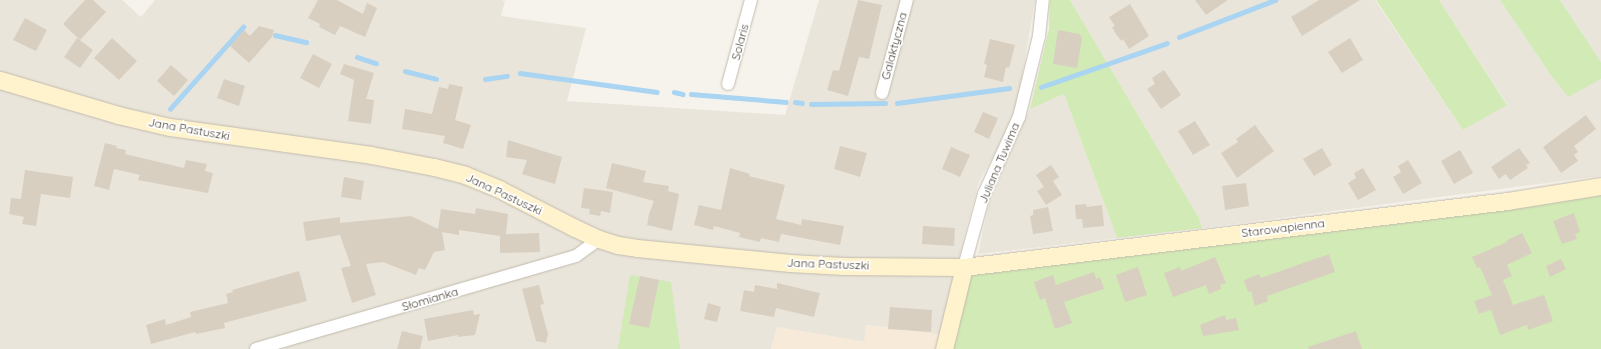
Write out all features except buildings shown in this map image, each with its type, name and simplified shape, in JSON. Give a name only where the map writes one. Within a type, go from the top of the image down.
[{"type":"street","name":"Solaris","points":[[728,84],[751,0]]},
{"type":"street","name":"Galaktyczna","points":[[882,93],[906,0]]},
{"type":"street","name":"Juliana Tuwima","points":[[944,349],[984,194],[1018,117],[1039,36],[1042,0]]},
{"type":"street","name":"Jana Pastuszki","points":[[0,80],[118,115],[170,127],[370,156],[434,167],[465,175],[499,189],[599,239],[637,248],[790,263],[844,266],[964,267]]},
{"type":"street","name":"Starowapienna","points":[[964,267],[1507,201],[1601,186]]},
{"type":"street","name":"Słomianka","points":[[256,349],[576,256],[599,239]]},
{"type":"shaded area","points":[[0,0],[122,0],[141,17],[155,0],[502,0],[505,1],[501,16],[586,28],[567,101],[785,115],[819,0],[1035,0],[1019,95],[1007,131],[979,182],[966,229],[942,335],[867,325],[865,342],[777,327],[771,349],[0,349]]},
{"type":"shaded area","points":[[1070,0],[1375,0],[1463,130],[1507,104],[1439,0],[1500,0],[1552,77],[1567,96],[1601,79],[1601,176],[1202,228],[1199,218]]},
{"type":"shaded area","points":[[1560,0],[1601,0],[1601,62]]},
{"type":"shaded area","points":[[1064,94],[1117,238],[978,254],[991,193],[1030,109]]},
{"type":"shaded area","points":[[866,325],[942,335],[939,349],[771,349],[777,327],[864,342]]},
{"type":"green space","points":[[1050,0],[1070,0],[1199,218],[1202,228],[1117,238],[1064,94],[1030,109],[1049,29]]},
{"type":"green space","points":[[1376,0],[1439,0],[1507,105],[1463,130]]},
{"type":"green space","points":[[1500,0],[1560,0],[1601,62],[1601,79],[1568,97],[1552,77]]},
{"type":"green space","points":[[1601,193],[1601,349],[940,349],[960,267]]},
{"type":"green space","points":[[630,275],[671,282],[680,349],[618,349]]},
{"type":"waterway","points":[[1179,37],[1275,0]]},
{"type":"waterway","points":[[170,109],[243,27]]},
{"type":"waterway","points":[[275,35],[306,42]]},
{"type":"waterway","points":[[1041,87],[1167,43]]},
{"type":"waterway","points":[[357,57],[376,63]]},
{"type":"waterway","points":[[405,71],[436,79]]},
{"type":"waterway","points":[[520,73],[657,92]]},
{"type":"waterway","points":[[485,79],[507,76]]},
{"type":"waterway","points":[[897,103],[1009,88]]},
{"type":"waterway","points":[[674,92],[683,94]]},
{"type":"waterway","points":[[691,94],[786,102]]},
{"type":"waterway","points":[[795,102],[802,103]]},
{"type":"waterway","points":[[811,104],[885,103]]}]
